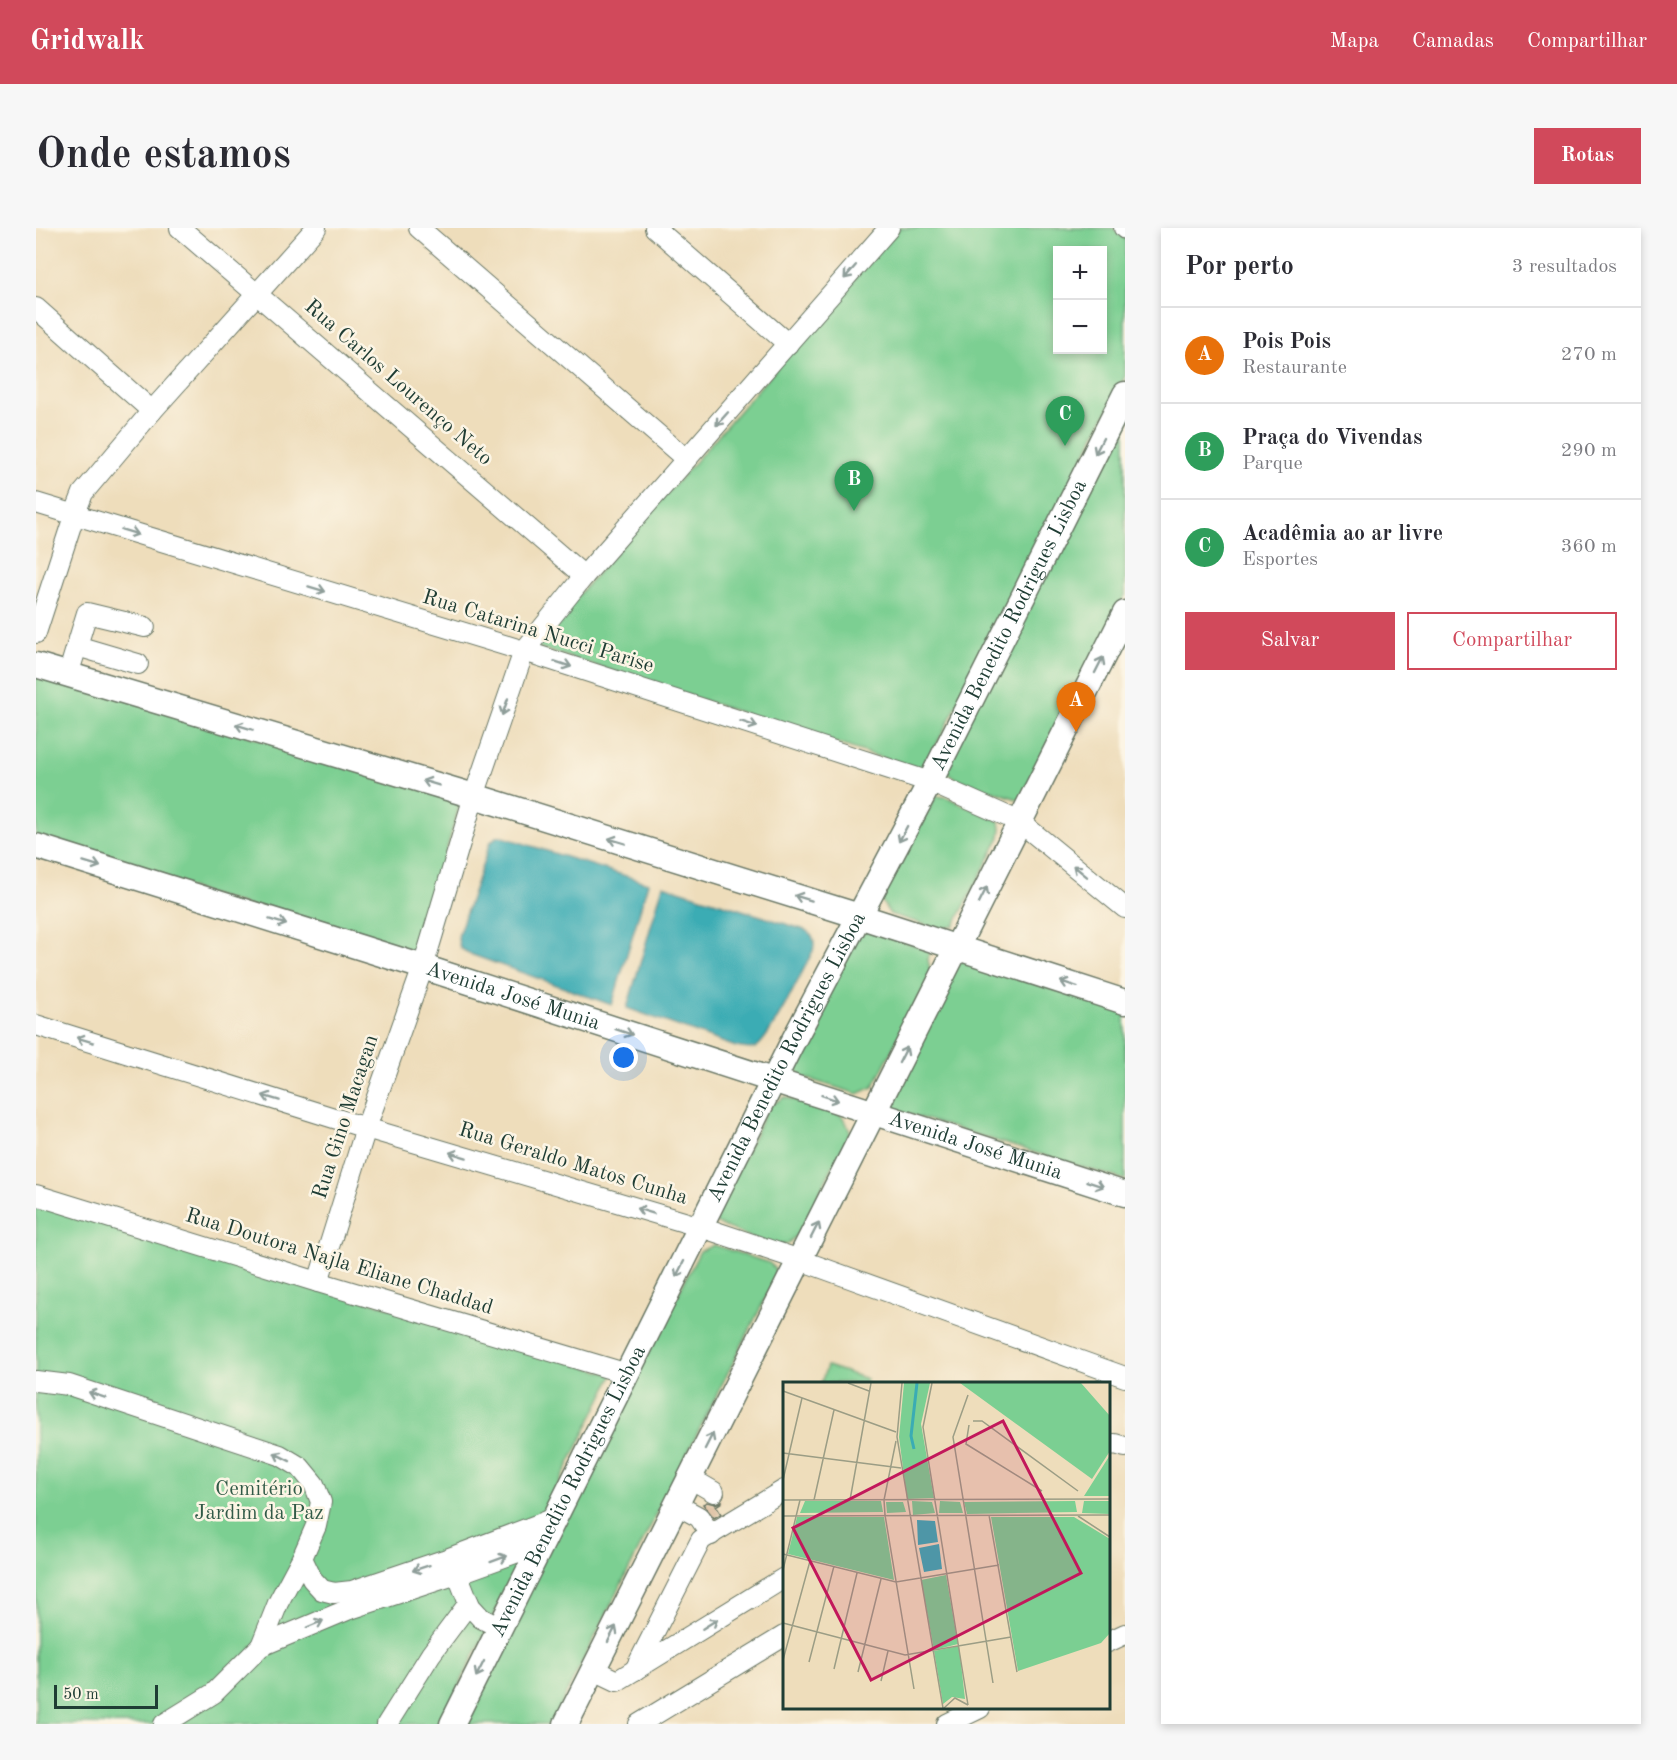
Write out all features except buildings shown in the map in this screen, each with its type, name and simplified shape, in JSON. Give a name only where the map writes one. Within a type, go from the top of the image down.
[{"type":"main road","name":"Avenida Benedito Rodrigues Lisboa","points":[[452,1724],[774,1080],[930,782],[1125,394]]},
{"type":"main road","points":[[566,1724],[602,1674],[683,1493],[1020,822],[1123,623]]},
{"type":"main road","points":[[36,665],[474,796],[1125,1002]]},
{"type":"main road","name":"Avenida José Munia","points":[[36,846],[423,967],[1125,1194]]},
{"type":"street","name":"Rua Carlos Lourenço Neto","points":[[180,228],[584,576]]},
{"type":"street","points":[[36,633],[83,493],[152,411],[316,228]]},
{"type":"street","points":[[419,228],[686,459]]},
{"type":"street","points":[[656,228],[788,344]]},
{"type":"street","name":"Rua Gino Macagan","points":[[318,1282],[366,1128],[423,967],[474,796],[524,651],[584,576],[889,228]]},
{"type":"street","points":[[36,308],[152,411]]},
{"type":"street","name":"Rua Catarina Nucci Parise","points":[[36,503],[524,651],[930,782],[1020,822],[1125,908]]},
{"type":"street","points":[[68,675],[87,613],[145,627]]},
{"type":"street","points":[[77,646],[138,664]]},
{"type":"street","name":"Rua Geraldo Matos Cunha","points":[[36,1025],[366,1128],[701,1227],[800,1260],[1125,1377]]},
{"type":"street","name":"Rua Doutora Najla Eliane Chaddad","points":[[36,1195],[628,1374]]},
{"type":"street","points":[[36,1381],[69,1385],[280,1455],[300,1467],[314,1484],[321,1502],[316,1526],[278,1603],[261,1646]]},
{"type":"street","points":[[1110,1445],[1125,1447]]},
{"type":"street","points":[[683,1493],[699,1517],[714,1517],[783,1490]]},
{"type":"street","points":[[683,1493],[714,1517]]},
{"type":"street","points":[[602,1674],[617,1681],[635,1671],[654,1649],[701,1540],[714,1517]]},
{"type":"street","points":[[164,1724],[214,1693],[261,1646],[454,1566],[555,1518]]},
{"type":"street","points":[[302,1558],[312,1579],[322,1590],[334,1593],[352,1591],[543,1543]]},
{"type":"street","points":[[454,1566],[469,1603],[481,1618],[500,1628]]},
{"type":"street","points":[[654,1649],[783,1579]]},
{"type":"street","points":[[387,1724],[431,1654],[469,1603]]},
{"type":"street","points":[[1110,1641],[1125,1634]]},
{"type":"street","points":[[639,1724],[783,1637]]},
{"type":"street","points":[[947,1724],[976,1709]]},
{"type":"green space","points":[[899,228],[1113,228],[1125,239],[1125,376],[923,771],[534,646]]},
{"type":"green space","points":[[1125,409],[1125,595],[1020,800],[955,778],[948,774],[946,758]]},
{"type":"green space","points":[[36,672],[461,800],[415,958],[36,840]]},
{"type":"green space","points":[[936,796],[946,797],[999,821],[1001,827],[1000,837],[954,926],[939,929],[890,914],[880,899]]},
{"type":"green space","points":[[866,931],[930,950],[928,960],[931,974],[873,1087],[858,1094],[802,1077],[797,1071],[796,1055],[855,941]]},
{"type":"green space","points":[[960,958],[1125,1013],[1125,1180],[885,1107]]},
{"type":"green space","points":[[785,1097],[841,1115],[850,1132],[800,1232],[787,1244],[775,1247],[717,1224],[714,1218],[768,1107]]},
{"type":"green space","name":"Cemitério Jardim da Paz","points":[[36,1201],[613,1375],[440,1724],[36,1724]]},
{"type":"green space","points":[[714,1245],[769,1263],[775,1268],[775,1279],[551,1724],[459,1724],[700,1251]]},
{"type":"green space","points":[[827,1366],[867,1379],[866,1382],[821,1382]]},
{"type":"water","points":[[500,836],[648,883],[612,1005],[470,954],[460,948],[459,933],[490,843]]},
{"type":"water","points":[[663,885],[805,930],[812,936],[813,951],[769,1033],[755,1048],[736,1047],[627,1008]]},
{"type":"place","name":"Acadêmia ao ar livre","points":[[1065,446]]},
{"type":"place","name":"Praça do Vivendas","points":[[854,511]]},
{"type":"place","name":"Pois Pois","points":[[1076,732]]}]
